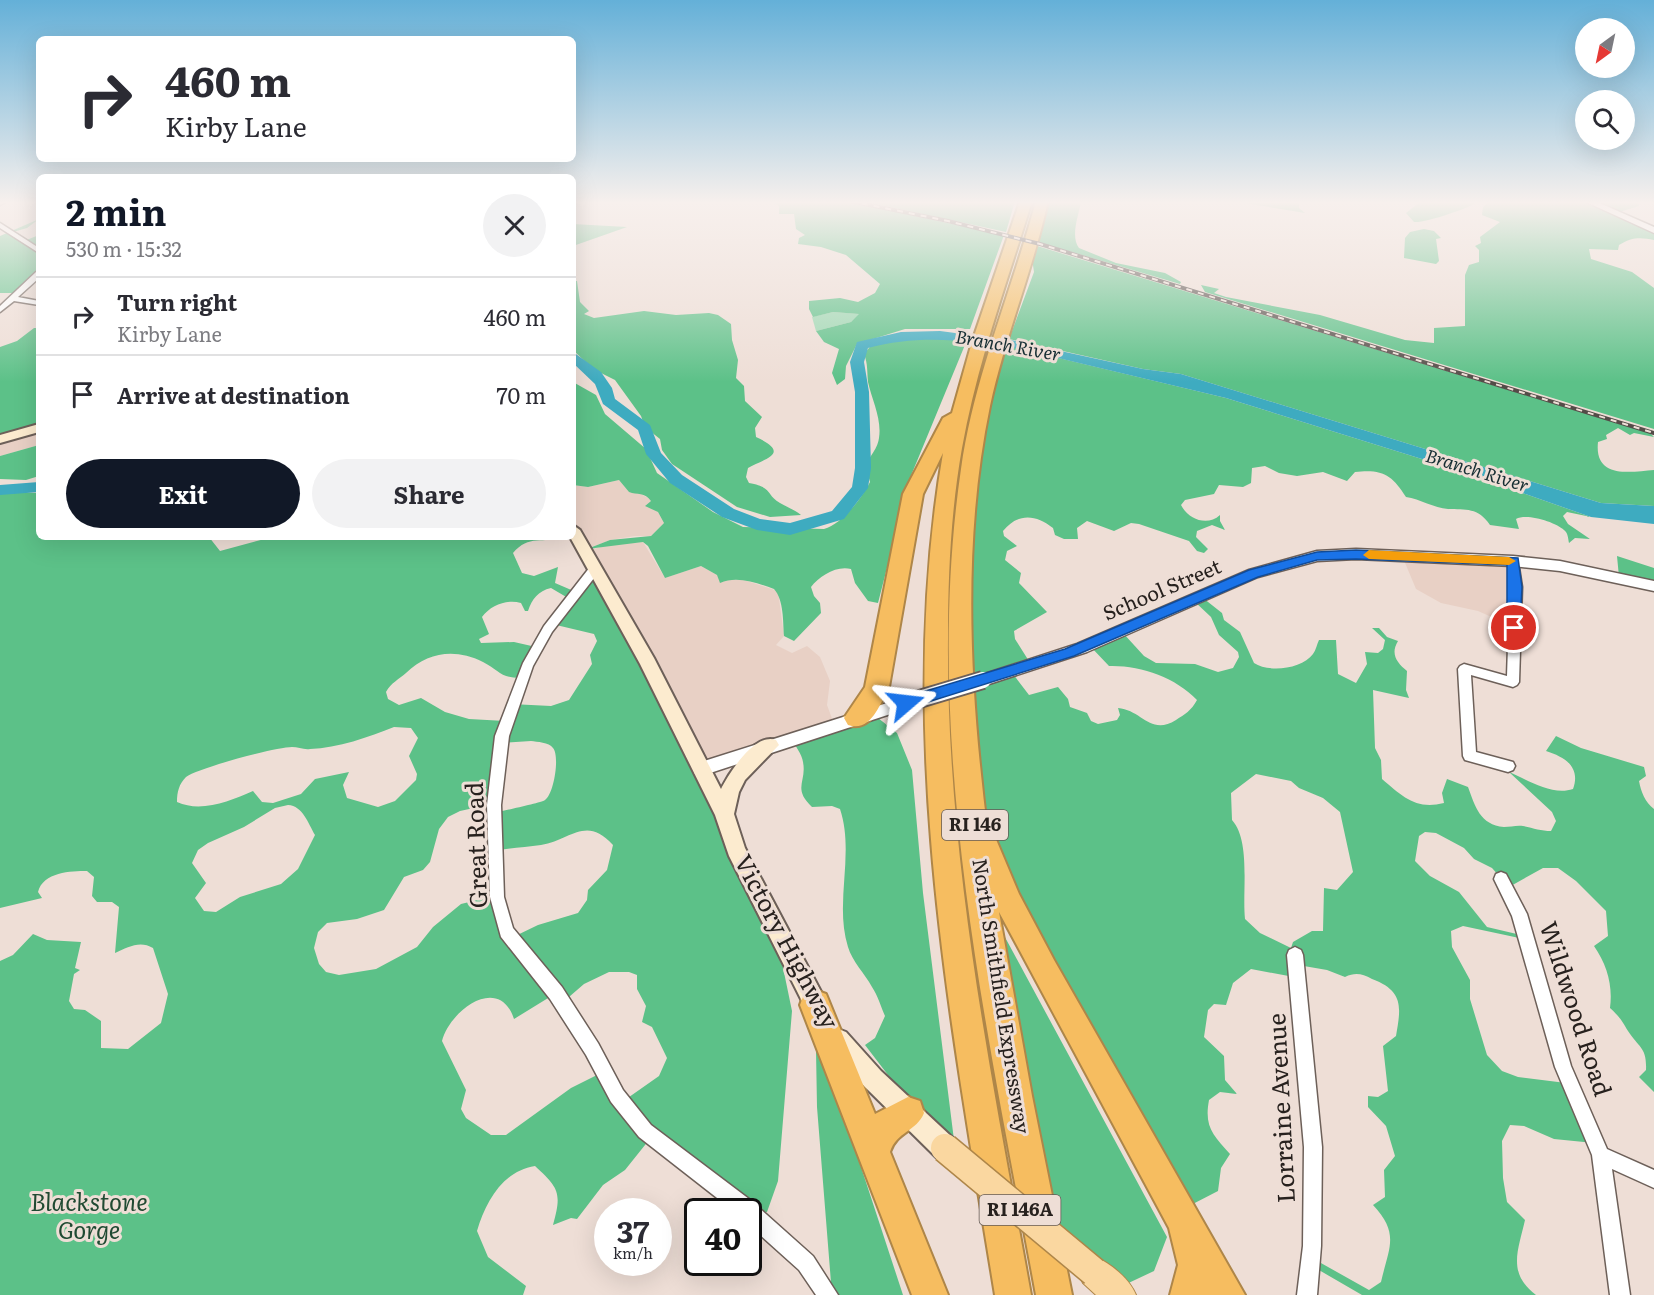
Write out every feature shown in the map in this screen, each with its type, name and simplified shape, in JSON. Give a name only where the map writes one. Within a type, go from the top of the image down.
[{"type":"highway","name":"North Smithfield Expressway","points":[[1006,261],[984,328],[991,345],[972,463],[961,575],[962,677],[969,777],[990,949],[1054,1295]]},
{"type":"highway","name":"North Smithfield Expressway","points":[[1013,1295],[968,1025],[940,775],[935,660],[936,589],[946,486],[963,402],[991,345],[1021,261]]},
{"type":"highway","points":[[856,718],[868,705],[877,687],[913,494],[947,425],[963,402]]},
{"type":"highway","points":[[969,777],[982,834],[1008,901],[1227,1295]]},
{"type":"highway","points":[[815,1005],[830,1048],[930,1295]]},
{"type":"highway","points":[[873,1152],[880,1129],[892,1119],[908,1113]]},
{"type":"highway","points":[[1182,1216],[1196,1254],[1195,1278],[1188,1295]]},
{"type":"main road","points":[[0,439],[36,429]]},
{"type":"main road","name":"RI 146A","points":[[576,536],[594,570]]},
{"type":"main road","name":"Victory Highway","points":[[594,570],[648,663],[724,814],[736,850],[815,1005],[846,1050],[945,1148],[1120,1295]]},
{"type":"main road","points":[[724,814],[733,781],[744,764],[770,745]]},
{"type":"street","points":[[0,310],[36,277]]},
{"type":"street","points":[[14,298],[36,302]]},
{"type":"street","name":"School Street","points":[[701,769],[770,745],[1082,648],[1254,573],[1317,556],[1356,554],[1513,561],[1560,566],[1654,586]]},
{"type":"street","points":[[1508,766],[1470,756],[1464,669],[1513,682],[1516,587],[1513,561]]},
{"type":"street","name":"Great Road","points":[[594,570],[548,628],[527,666],[502,736],[494,805],[497,897],[502,920],[506,932],[517,947],[556,993],[630,1113],[645,1131],[742,1206],[806,1263],[828,1295]]},
{"type":"street","name":"Wildwood Road","points":[[1501,879],[1519,914],[1563,1067],[1601,1155],[1620,1295]]},
{"type":"street","name":"Lorraine Avenue","points":[[1296,955],[1314,1147],[1312,1246],[1307,1295]]},
{"type":"street","points":[[1601,1155],[1654,1179]]},
{"type":"shaded area","points":[[36,430],[36,446],[0,456],[0,439]]},
{"type":"shaded area","points":[[619,480],[629,492],[639,493],[650,499],[651,501],[646,505],[658,512],[664,523],[651,536],[610,540],[587,549],[576,532],[576,485],[588,487]]},
{"type":"shaded area","points":[[643,542],[665,578],[701,566],[726,580],[744,580],[778,591],[784,636],[776,645],[792,653],[807,646],[820,657],[830,681],[827,705],[834,724],[702,770],[590,550],[608,545]]},
{"type":"shaded area","points":[[1403,558],[1510,562],[1512,626],[1478,611],[1441,603],[1416,589]]},
{"type":"green space","points":[[0,261],[36,261],[36,276],[19,293],[0,293]]},
{"type":"green space","points":[[854,261],[994,261],[970,329],[905,329],[857,344],[846,366],[845,379],[837,385],[832,373],[839,349],[824,342],[816,331],[851,322],[859,314],[833,312],[813,317],[809,309],[809,301],[840,298],[858,302],[875,293],[880,284]]},
{"type":"green space","points":[[1032,261],[1088,261],[1650,433],[1654,437],[1634,433],[1630,435],[1618,428],[1606,435],[1607,439],[1598,442],[1598,454],[1608,468],[1616,471],[1654,470],[1654,506],[1601,503],[1181,374],[1143,369],[1009,339],[1034,272]]},
{"type":"green space","points":[[1104,261],[1165,273],[1181,282],[1180,284]]},
{"type":"green space","points":[[1599,261],[1632,272],[1654,288],[1654,429],[1205,292],[1201,285],[1219,289],[1214,293],[1226,297],[1320,315],[1405,340],[1434,343],[1434,328],[1465,326],[1465,275],[1469,265],[1479,262]]},
{"type":"green space","points":[[576,281],[580,302],[589,311],[584,314],[594,318],[644,311],[676,315],[709,313],[718,315],[731,324],[732,340],[738,360],[736,378],[744,386],[745,401],[762,417],[755,428],[756,437],[767,443],[774,452],[767,459],[748,468],[746,477],[749,483],[762,487],[776,500],[801,515],[770,517],[737,507],[672,464],[662,450],[660,439],[645,427],[641,416],[615,380],[593,369],[576,353]]},
{"type":"green space","points":[[833,312],[860,314],[851,322],[816,331],[812,317]]},
{"type":"green space","points":[[36,328],[36,430],[0,439],[0,347],[17,341]]},
{"type":"green space","points":[[915,338],[967,340],[910,478],[878,603],[868,601],[855,583],[851,569],[829,572],[811,587],[820,603],[821,613],[794,641],[784,636],[781,605],[774,589],[740,580],[720,583],[717,575],[701,566],[665,578],[648,546],[643,542],[587,549],[610,540],[651,536],[664,523],[658,512],[645,506],[651,501],[649,498],[629,492],[619,480],[588,487],[576,485],[576,384],[596,395],[605,414],[646,449],[657,473],[713,512],[743,527],[824,529],[838,522],[851,510],[870,482],[868,466],[880,431],[864,354],[873,343]]},
{"type":"green space","points":[[1004,345],[1226,398],[1454,469],[1591,517],[1567,512],[1563,516],[1568,524],[1590,539],[1575,538],[1569,543],[1564,530],[1541,519],[1521,517],[1516,519],[1519,529],[1490,525],[1476,512],[1443,508],[1406,497],[1396,483],[1380,473],[1355,472],[1347,481],[1323,472],[1297,476],[1279,473],[1265,466],[1252,468],[1251,483],[1243,487],[1219,485],[1214,494],[1185,500],[1181,505],[1188,514],[1198,520],[1215,519],[1220,515],[1220,521],[1225,530],[1212,525],[1197,531],[1196,537],[1208,549],[1204,553],[1197,551],[1189,541],[1131,523],[1114,531],[1087,521],[1077,528],[1078,539],[1064,539],[1055,535],[1053,528],[1034,518],[1021,518],[1003,531],[1004,536],[1017,546],[1007,551],[1005,560],[1021,573],[1019,583],[1047,612],[1014,631],[1015,639],[1032,666],[1013,674],[1029,695],[1058,687],[1068,699],[1070,707],[1087,713],[1091,721],[1098,724],[1117,720],[1120,715],[1118,708],[1134,713],[1153,724],[1167,724],[1188,712],[1197,700],[1178,685],[1156,674],[1145,670],[1109,666],[1090,646],[1123,633],[1144,656],[1156,663],[1195,664],[1218,672],[1233,668],[1239,657],[1238,652],[1219,635],[1211,617],[1194,601],[1203,598],[1222,613],[1224,620],[1240,632],[1254,663],[1268,668],[1285,668],[1301,663],[1313,654],[1319,640],[1336,640],[1338,674],[1356,683],[1367,664],[1365,652],[1378,653],[1383,649],[1385,640],[1372,628],[1379,628],[1387,637],[1398,641],[1395,654],[1400,665],[1407,671],[1406,690],[1409,698],[1373,690],[1375,748],[1381,760],[1382,779],[1410,800],[1425,805],[1444,803],[1442,793],[1447,779],[1468,787],[1480,813],[1489,823],[1504,827],[1521,826],[1551,831],[1556,821],[1552,812],[1509,772],[1549,789],[1565,791],[1573,789],[1575,775],[1570,764],[1546,751],[1556,736],[1581,748],[1644,767],[1646,776],[1639,781],[1642,793],[1654,809],[1654,1092],[1639,1077],[1646,1070],[1642,1048],[1610,1008],[1611,991],[1608,976],[1594,946],[1608,936],[1606,911],[1576,881],[1558,868],[1543,868],[1509,887],[1492,868],[1474,859],[1464,848],[1436,833],[1425,832],[1419,836],[1415,861],[1430,876],[1459,892],[1487,927],[1521,935],[1524,939],[1463,926],[1451,931],[1452,947],[1470,980],[1470,999],[1487,1055],[1502,1071],[1518,1077],[1566,1083],[1594,1143],[1554,1139],[1524,1126],[1510,1125],[1502,1141],[1503,1178],[1507,1202],[1525,1220],[1518,1252],[1518,1270],[1527,1287],[1536,1295],[1362,1295],[1312,1266],[1312,1258],[1369,1290],[1381,1282],[1389,1250],[1390,1233],[1387,1224],[1373,1205],[1385,1197],[1384,1170],[1395,1156],[1386,1126],[1368,1107],[1368,1096],[1378,1097],[1388,1091],[1383,1046],[1396,1036],[1399,1008],[1398,1001],[1390,989],[1362,975],[1345,977],[1327,970],[1298,965],[1294,977],[1251,969],[1233,983],[1226,1005],[1214,1004],[1208,1010],[1204,1037],[1224,1056],[1225,1080],[1237,1094],[1220,1092],[1209,1100],[1208,1117],[1211,1130],[1230,1154],[1221,1168],[1218,1191],[1187,1207],[986,842],[966,603],[980,462],[994,376]],"holes":[[[1256,774],[1291,781],[1299,788],[1323,798],[1340,812],[1353,872],[1337,890],[1324,888],[1323,931],[1312,931],[1293,942],[1291,948],[1260,933],[1245,919],[1244,853],[1242,840],[1232,820],[1231,793]]]},
{"type":"green space","points":[[36,446],[36,477],[26,480],[0,479],[0,456]]},
{"type":"green space","name":"Blackstone Gorge","points":[[36,493],[36,540],[211,540],[220,551],[261,540],[543,540],[525,543],[513,553],[522,573],[534,576],[558,567],[555,583],[576,592],[593,573],[774,924],[792,1011],[778,1181],[767,1212],[762,1212],[762,1198],[728,1198],[649,1140],[625,1170],[603,1185],[577,1219],[571,1218],[553,1225],[558,1198],[554,1186],[535,1166],[514,1174],[497,1189],[485,1209],[477,1231],[488,1257],[526,1286],[523,1295],[0,1295],[0,961],[13,955],[33,934],[47,940],[81,942],[75,968],[80,970],[74,974],[69,1001],[74,1009],[85,1010],[101,1021],[101,1048],[128,1049],[161,1023],[168,994],[153,948],[139,944],[115,953],[119,907],[112,902],[97,902],[92,896],[94,877],[87,871],[66,872],[46,880],[38,892],[42,898],[0,908],[0,494]],"holes":[[[551,588],[568,598],[552,624],[594,634],[597,641],[590,655],[592,664],[569,700],[551,706],[511,704],[505,721],[469,719],[445,712],[421,698],[399,705],[388,699],[386,692],[395,681],[423,660],[442,654],[473,658],[504,675],[520,678],[536,647],[514,642],[481,643],[479,639],[489,634],[482,617],[490,609],[505,603],[521,603],[525,611],[528,611],[536,596]],[[394,727],[411,728],[418,738],[409,756],[417,774],[416,780],[395,801],[378,807],[347,798],[343,785],[349,772],[315,779],[301,794],[273,803],[262,802],[253,791],[225,802],[206,806],[177,802],[179,788],[186,777],[205,769],[270,750],[292,747],[308,749],[331,747]],[[531,741],[549,745],[555,752],[556,766],[551,790],[545,800],[495,813],[495,851],[541,845],[586,830],[603,836],[613,845],[607,870],[588,890],[587,900],[578,913],[538,925],[509,939],[494,896],[461,904],[433,927],[417,947],[376,969],[339,975],[326,972],[319,964],[314,948],[318,932],[327,923],[357,919],[384,910],[404,877],[423,870],[430,862],[439,829],[448,817],[460,811],[492,804],[501,743]],[[288,805],[298,808],[315,835],[298,869],[281,884],[240,897],[216,912],[204,911],[195,898],[206,883],[192,863],[198,850],[244,827],[275,808]],[[609,972],[629,972],[637,975],[637,989],[646,1006],[642,1022],[652,1027],[667,1058],[659,1076],[622,1102],[601,1073],[571,1088],[506,1135],[491,1135],[466,1118],[461,1109],[466,1090],[442,1041],[455,1018],[475,1002],[487,998],[498,999],[507,1006],[514,1019],[553,995],[562,1003],[584,984]]]},
{"type":"green space","points":[[1617,556],[1654,568],[1654,584],[1619,577]]},
{"type":"green space","points":[[873,714],[897,733],[912,770],[923,893],[954,1140],[898,1088],[865,1045],[875,1038],[885,1016],[874,990],[850,952],[844,930],[843,895],[846,843],[840,809],[832,806],[812,807],[801,790],[803,762],[792,739]]},
{"type":"green space","points":[[1000,928],[1167,1237],[1154,1271],[1120,1287],[1044,1223]]},
{"type":"green space","points":[[816,1050],[841,1106],[903,1295],[832,1295],[817,1107]]},
{"type":"water","points":[[1001,338],[1143,369],[1181,374],[1601,503],[1654,506],[1654,524],[1591,517],[1454,469],[1226,398],[999,344]]},
{"type":"waterway","name":"Branch River","points":[[576,358],[601,382],[608,395],[608,401],[645,428],[654,454],[676,479],[728,513],[757,524],[790,529],[838,515],[860,488],[863,468],[862,392],[857,362],[862,345],[901,336],[921,335],[960,336],[1019,345]]},
{"type":"waterway","name":"Branch River","points":[[0,490],[36,487]]},
{"type":"railway","points":[[1097,261],[1654,433]]},
{"type":"slow traffic","points":[[1369,555],[1509,561]]},
{"type":"route","points":[[906,703],[1070,653],[1254,573],[1317,556],[1356,554],[1513,561],[1516,587],[1514,628]]}]
